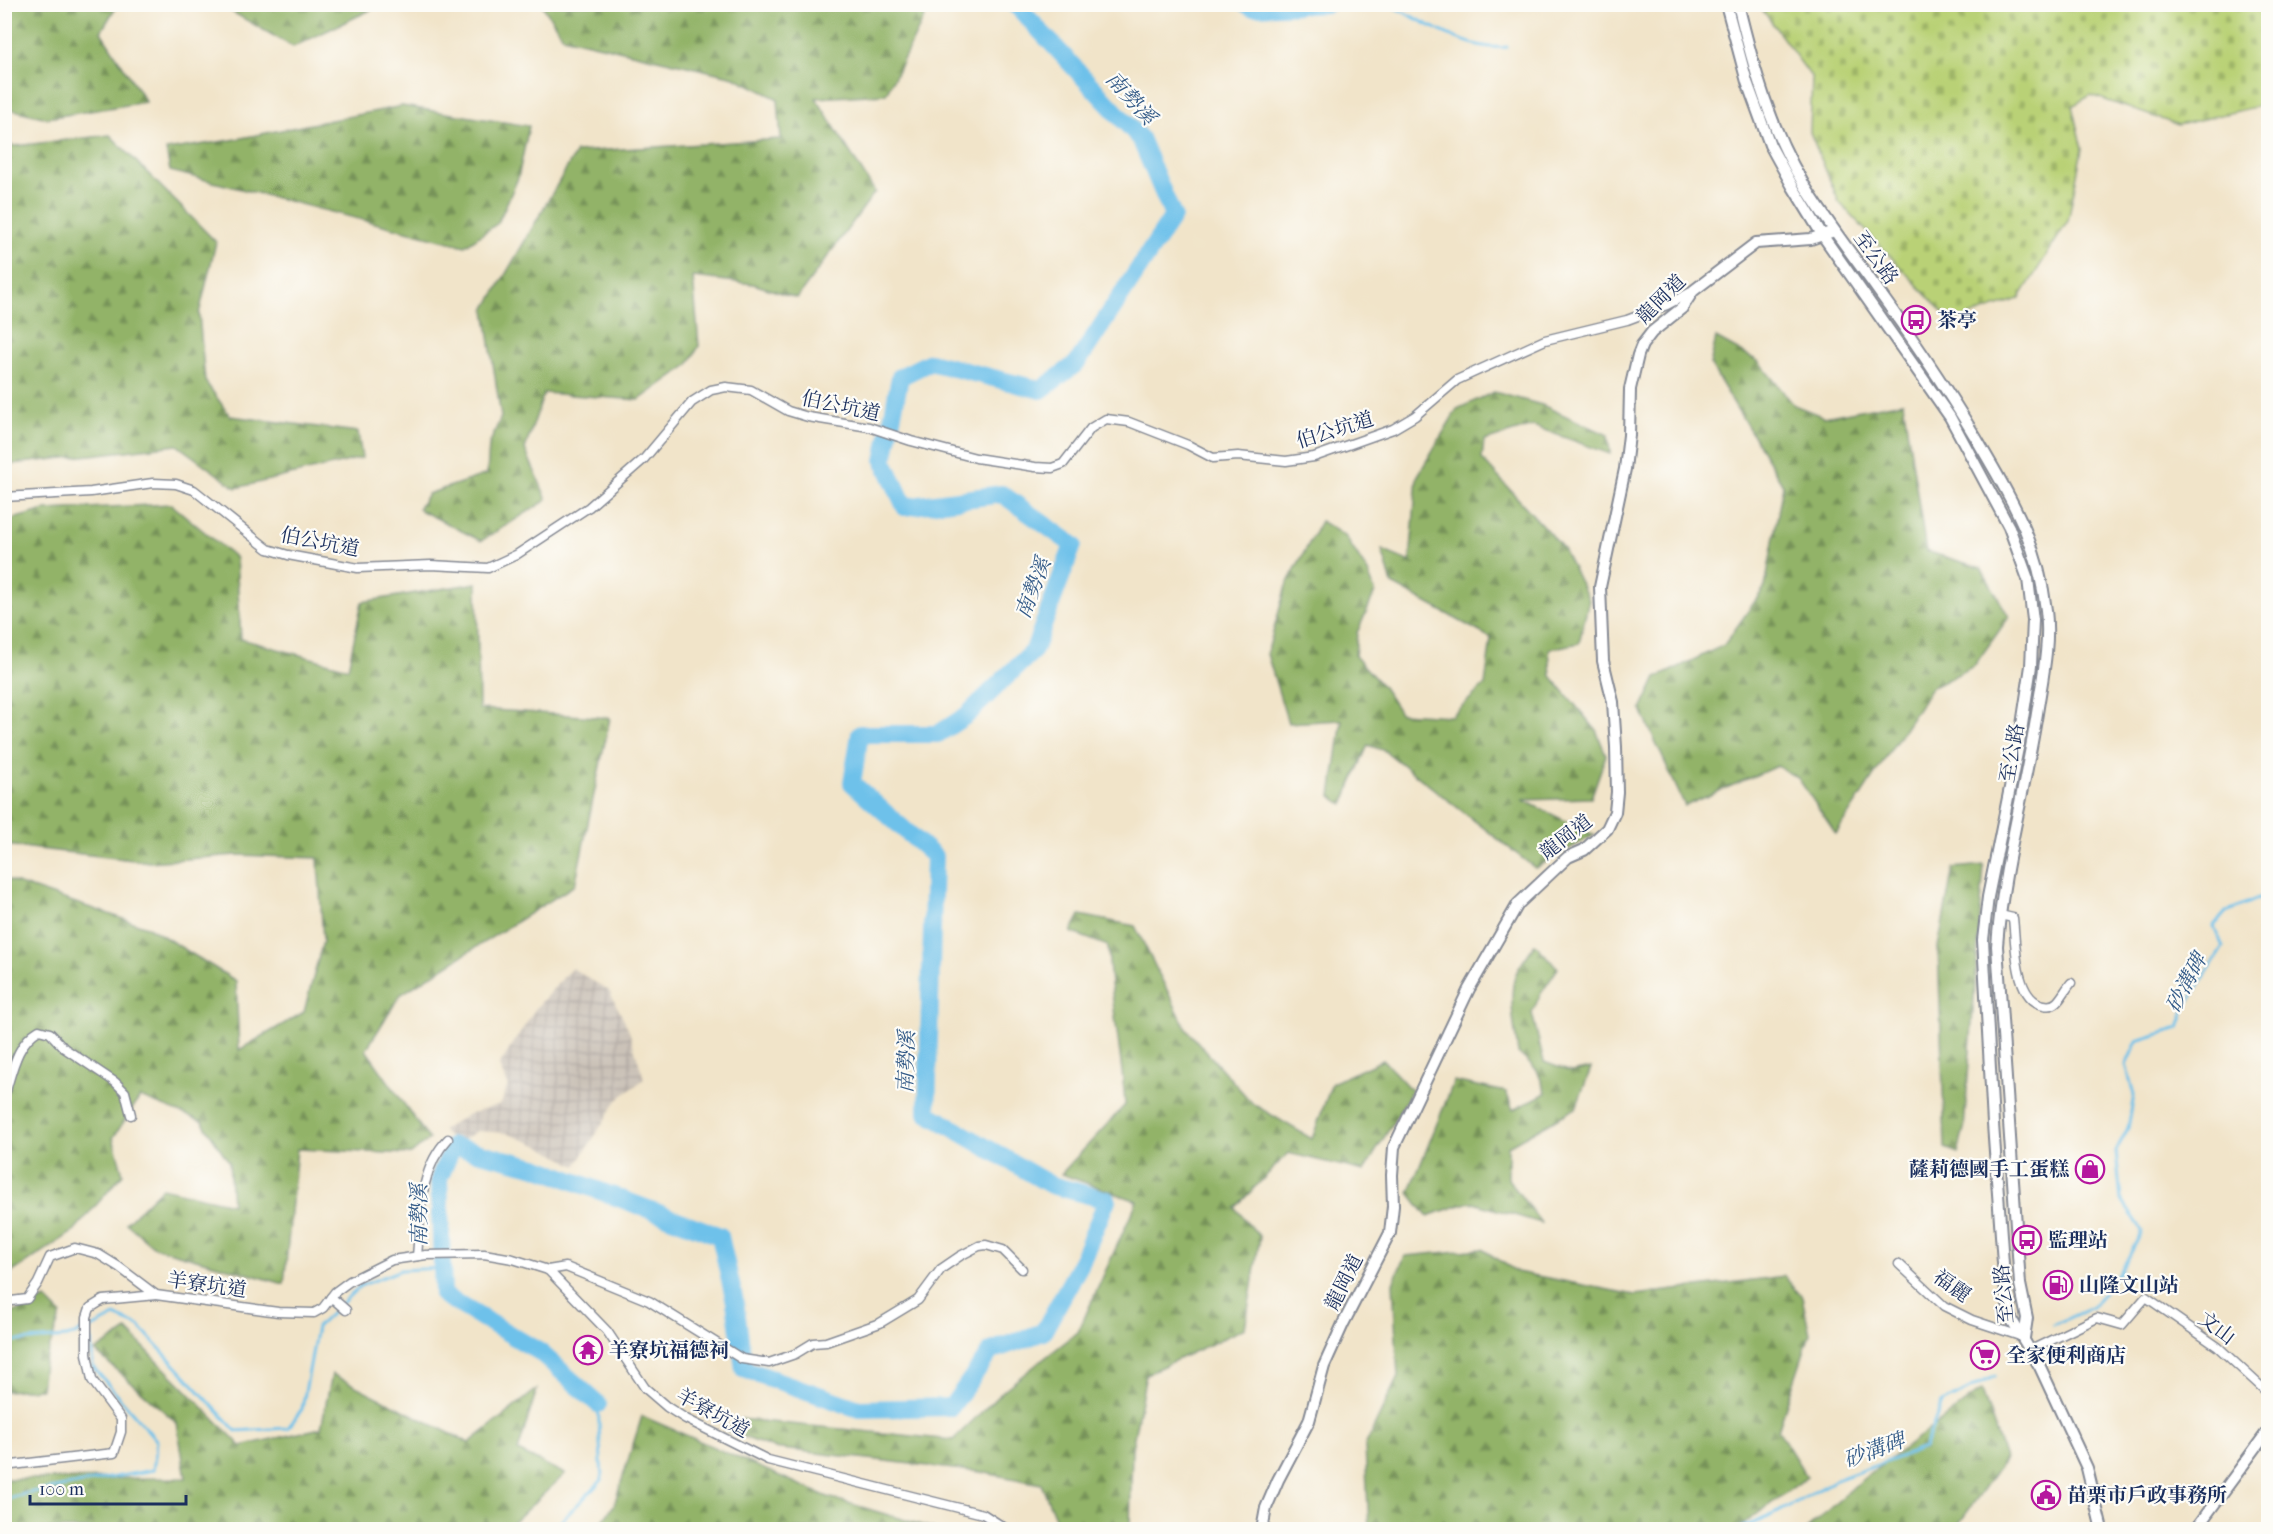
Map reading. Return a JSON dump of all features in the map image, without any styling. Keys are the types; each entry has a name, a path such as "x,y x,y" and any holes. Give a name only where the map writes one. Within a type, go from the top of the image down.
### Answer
{"street":[{"name":"至公路","path":"1726,4 1747,82 1770,145 1823,236 1950,417 2009,527 2028,579 2033,620 2031,666 1988,897 1983,940 2004,1276 2010,1317 2031,1350 2087,1468 2102,1530"},
{"name":"至公路","path":"1738,4 1760,84 1780,140 1803,183 1834,231 1960,410 2022,521 2041,573 2047,613 2046,661 2000,915 1997,946 2020,1284 2027,1318 2024,1338"},
{"name":"龍岡道","path":"1262,1530 1266,1508 1308,1421 1324,1366 1390,1233 1394,1206 1392,1175 1394,1147 1469,989 1518,904 1560,864 1584,850 1607,829 1615,812 1617,792 1613,702 1603,661 1600,587 1625,469 1629,435 1630,389 1638,355 1652,332 1682,308 1693,291 1756,243 1811,239 1834,231"},
{"name":"伯公坑道","path":"4,497 92,492 153,483 176,484 194,490 268,549 288,555 358,568 412,566 488,568 516,555 589,507 644,459 692,402 711,390 726,387 751,390 788,411 808,417 869,426 911,441 976,458 1052,468 1064,464 1091,428 1106,419 1129,422 1188,445 1213,458 1238,456 1286,461 1314,457 1392,429 1415,416 1457,380 1545,340 1627,320 1667,305 1693,291"},
{"path":"1950,417 1960,410"},
{"path":"2009,527 2022,521"},
{"path":"2010,786 2024,788"},
{"path":"2000,915 2013,918 2022,985 2029,997 2040,1004 2052,1006 2071,983"},
{"path":"4,1097 20,1049 29,1036 39,1030 50,1033 64,1048 115,1082 124,1092 131,1115"},
{"path":"1990,1058 2005,1056"},
{"path":"422,1256 424,1178 436,1151 448,1139"},
{"path":"548,1270 566,1266 649,1301 742,1359 769,1363 795,1354 813,1343 826,1342 880,1323 918,1300 941,1269 979,1246 986,1245 1003,1250 1022,1269"},
{"name":"羊寮坑道","path":"4,1302 27,1299 38,1283 50,1257 75,1248 98,1254 156,1295 278,1312 314,1313 323,1308 335,1292 350,1281 392,1260 422,1256 484,1254 513,1259 548,1270 607,1331 645,1388 667,1407 686,1419 768,1460 983,1514 1008,1530"},
{"name":"福麗","path":"1899,1264 1944,1306 1972,1320 2024,1338"},
{"path":"4,1466 114,1454 121,1432 120,1419 92,1380 86,1333 90,1308 103,1300 156,1295"},
{"name":"文山","path":"2031,1350 2097,1318 2122,1324 2146,1297 2218,1347 2268,1393"},
{"path":"331,1298 346,1310"},
{"path":"2195,1530 2268,1431"}],"shaded area":[{"path":"572,968 609,991 628,1028 644,1079 617,1100 576,1166 540,1146 506,1133 477,1131 457,1144 442,1130 469,1114 501,1104 508,1085 499,1066 536,1008"}],"green space":[{"path":"5,4 117,5 101,32 146,102 47,118 5,108"},
{"path":"916,4 926,14 886,94 816,98 875,192 797,298 753,284 693,277 699,346 688,365 639,400 544,393 525,449 547,500 481,541 418,509 428,494 487,474 489,445 501,417 485,310 576,152 781,139 778,99 734,77 563,37 542,5"},
{"path":"220,5 381,5 293,47"},
{"path":"1759,5 2268,5 2268,104 2178,125 2091,95 2072,106 2082,149 2068,221 2019,299 1952,322 1839,202 1810,132 1812,78"},
{"path":"402,106 529,126 518,178 498,223 465,246 170,171 166,150 231,140"},
{"path":"110,135 216,242 199,314 205,381 230,416 358,432 362,458 236,488 177,445 5,465 5,144 15,146"},
{"path":"1716,338 1758,361 1794,405 1824,417 1903,402 1926,551 1981,568 2009,617 1974,666 1931,688 1836,834 1798,778 1777,766 1685,806 1641,710 1656,678 1724,645 1765,587 1783,485 1710,364"},
{"path":"1494,392 1542,405 1608,435 1610,454 1533,426 1484,441 1482,459 1562,547 1589,600 1579,643 1549,649 1551,676 1596,730 1606,755 1591,798 1523,800 1594,835 1535,868 1385,751 1368,745 1343,804 1331,796 1342,720 1288,723 1267,654 1286,586 1321,521 1345,536 1368,572 1375,592 1357,633 1355,656 1383,687 1400,713 1451,716 1485,685 1491,638 1392,584 1382,550 1410,562 1417,477 1457,409"},
{"path":"171,504 236,558 241,639 348,668 362,602 477,583 479,709 610,718 575,885 400,995 366,1050 429,1139 411,1154 297,1149 284,1284 154,1247 126,1223 162,1188 232,1204 229,1162 202,1121 140,1097 113,1138 123,1174 73,1232 5,1277 5,879 150,928 236,981 239,1050 304,1012 323,941 318,858 236,855 150,862 5,845 5,521 45,510"},
{"path":"1984,865 1964,1129 1958,1153 1945,1148 1938,947 1953,868"},
{"path":"1080,915 1135,926 1187,1030 1253,1104 1312,1139 1332,1083 1383,1060 1412,1091 1364,1171 1288,1153 1235,1208 1260,1237 1245,1328 1146,1374 1132,1448 1130,1529 1060,1529 1041,1484 980,1472 773,1448 725,1430 740,1419 953,1440 1005,1389 1078,1332 1137,1201 1061,1174 1125,1105 1108,946 1071,932"},
{"path":"1535,944 1558,968 1540,995 1532,1013 1544,1062 1571,1072 1591,1068 1576,1108 1508,1146 1508,1179 1541,1223 1470,1202 1427,1216 1409,1193 1454,1081 1506,1092 1513,1110 1546,1093 1537,1070 1518,1053 1513,1014 1512,995 1515,976"},
{"path":"1482,1249 1517,1272 1635,1295 1784,1276 1802,1297 1810,1334 1778,1430 1807,1477 1737,1529 1369,1529 1365,1446 1398,1377 1393,1283 1405,1256"},
{"path":"46,1299 61,1314 44,1363 41,1389 5,1391 5,1316"},
{"path":"127,1330 241,1446 321,1428 332,1374 469,1443 537,1389 518,1451 565,1474 506,1529 5,1529 5,1479 186,1478 177,1423 95,1351"},
{"path":"1982,1390 2005,1459 1955,1529 1807,1529 1859,1482"},
{"path":"642,1416 828,1497 935,1529 597,1529 614,1505"}],"waterway":[{"name":"南勢溪","path":"598,1404 540,1352 443,1295 439,1179 453,1146 536,1167 720,1236 735,1302 744,1369 859,1409 951,1407 991,1351 1043,1332 1080,1265 1107,1200 1051,1185 927,1113 934,856 852,783 860,734 938,734 967,715 1034,650 1073,545 1002,494 905,507 884,461 900,377 930,362 1041,390 1077,363 1173,216 1140,138 1015,4"},
{"name":"南勢溪","path":"1246,4 1251,7 1327,4"},
{"path":"1387,4 1461,40 1476,45 1507,47"},
{"name":"砂溝碑","path":"2053,1325 2093,1307 2126,1262 2142,1231 2121,1199 2116,1151 2128,1128 2134,1095 2126,1065 2137,1041 2179,1028 2187,1004 2223,947 2214,926 2226,912 2268,894"},
{"path":"90,1329 115,1316 139,1326 236,1431 288,1428 302,1409 317,1327 360,1286 401,1270 442,1268"},
{"path":"4,1342 67,1337 85,1330"},
{"path":"4,1500 28,1493 153,1470 157,1441 93,1367 91,1339"},
{"name":"砂溝碑","path":"1737,1530 1773,1515 1836,1480 1924,1448 1942,1403 1995,1376"},
{"name":"南勢溪","path":"552,1530 602,1480 598,1404"}],"place":[{"name":"茶亭","path":"1916,320"},
{"name":"薩莉德國手工蛋糕","path":"2090,1169"},
{"name":"監理站","path":"2027,1240"},
{"name":"山隆文山站","path":"2058,1285"},
{"name":"羊寮坑福德祠","path":"588,1350"},
{"name":"全家便利商店","path":"1985,1355"},
{"name":"苗栗市戶政事務所","path":"2046,1495"}]}
